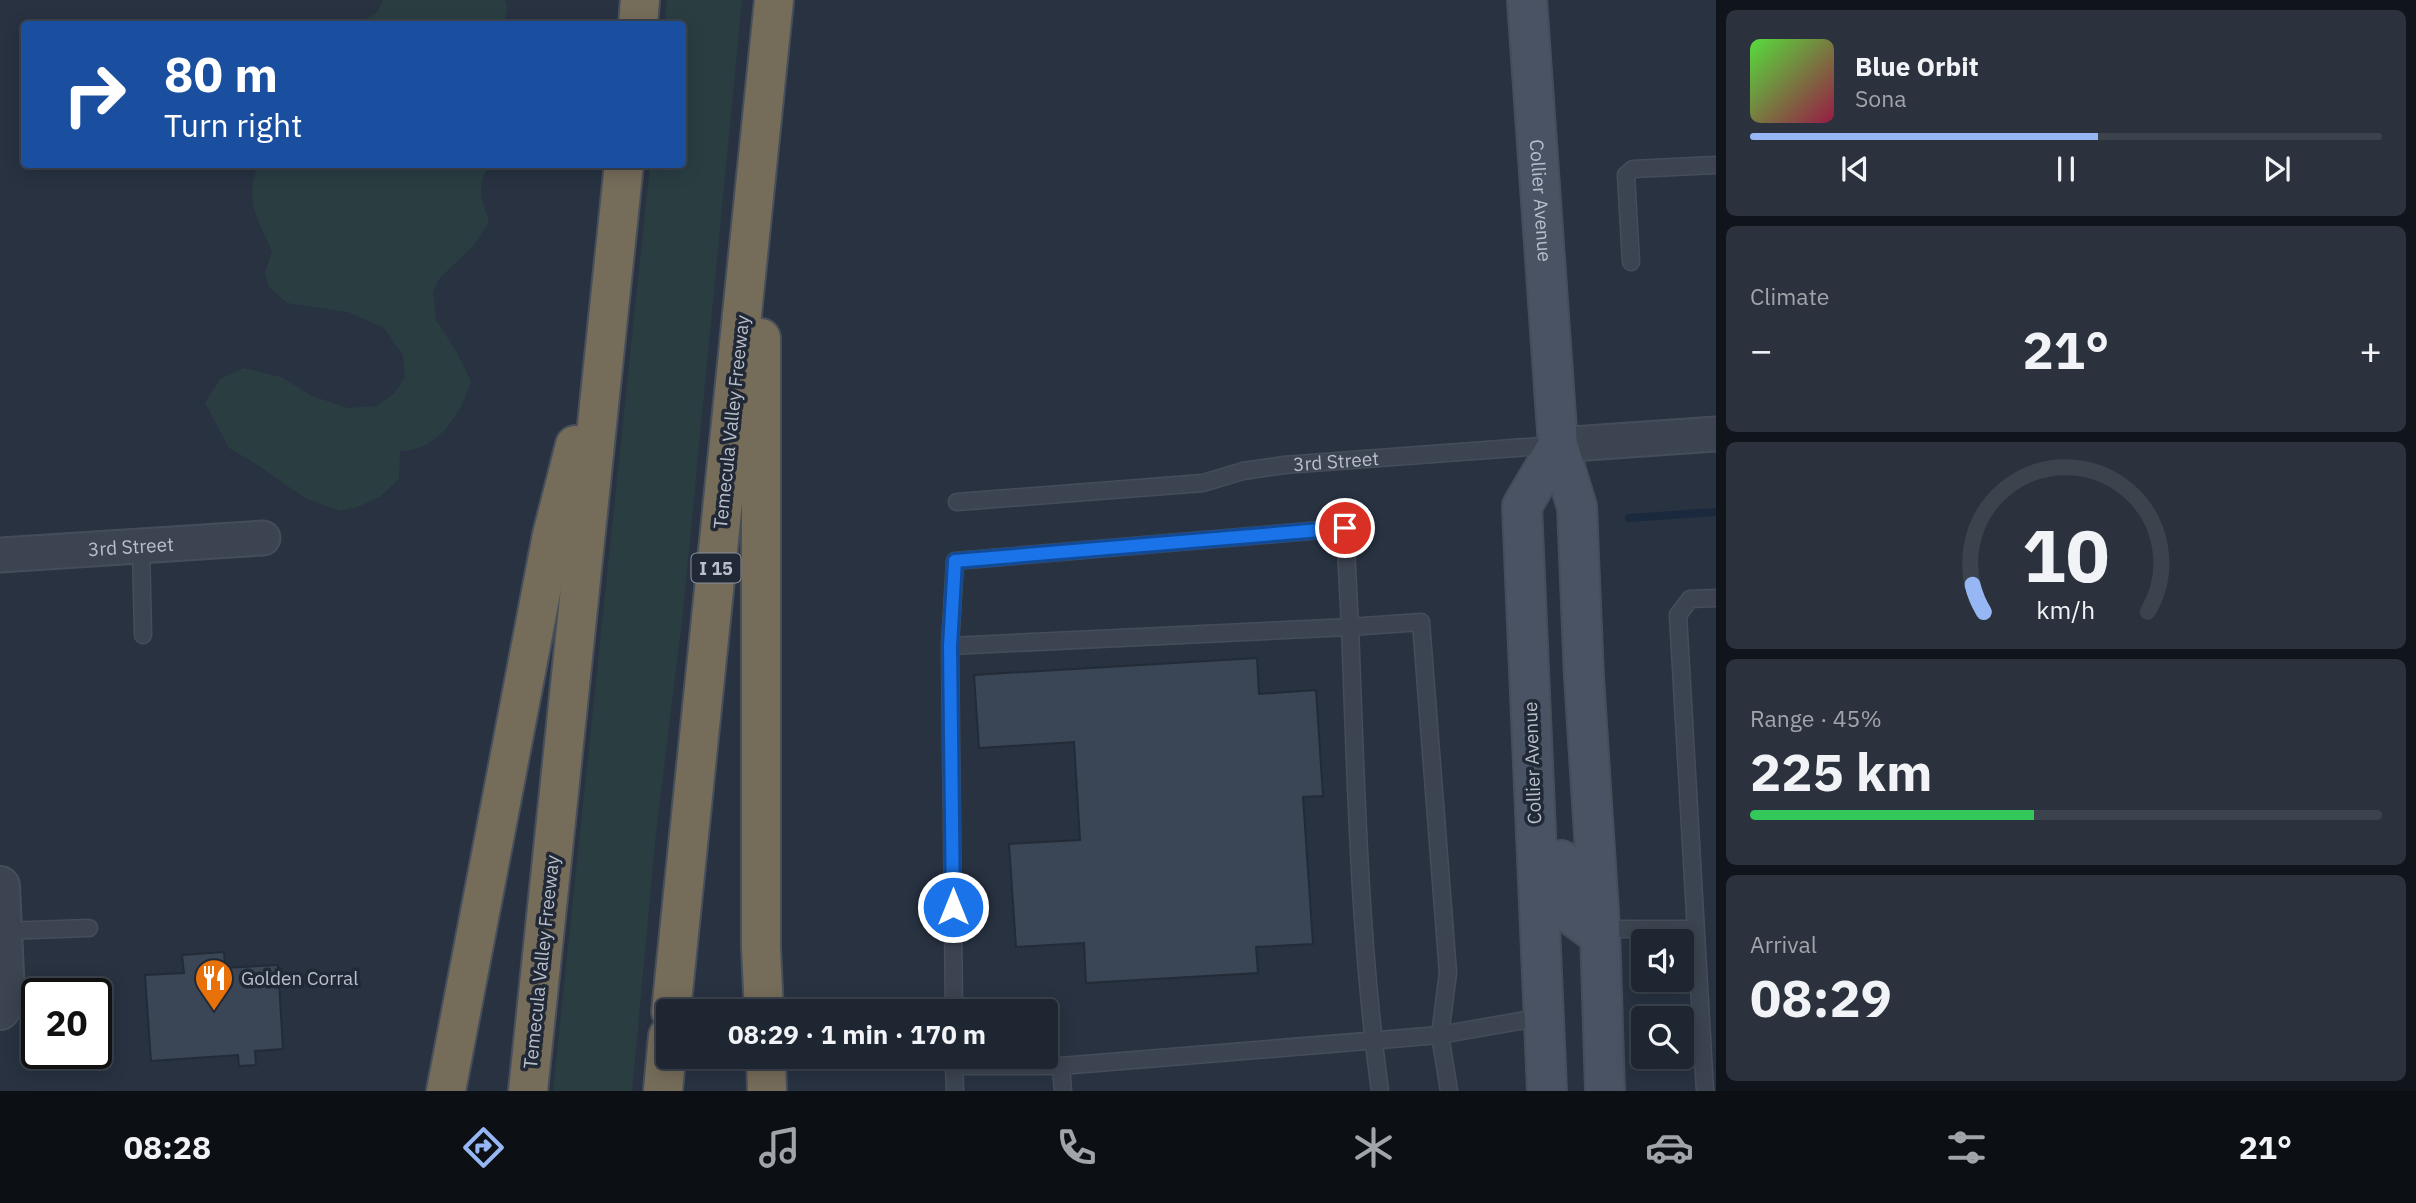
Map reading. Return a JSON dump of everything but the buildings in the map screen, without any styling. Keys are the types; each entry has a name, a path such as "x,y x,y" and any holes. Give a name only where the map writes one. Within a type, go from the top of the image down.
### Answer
{"highway":[{"path":"638,21 640,0"},
{"name":"Temecula Valley Freeway","path":"672,999 774,0"},
{"path":"761,125 761,948 763,999"},
{"name":"Temecula Valley Freeway","path":"528,1091 624,168"},
{"path":"446,1091 552,535 608,321"},
{"path":"663,1091 665,1069"},
{"path":"766,1069 767,1091"}],"main road":[{"name":"Collier Avenue","path":"1527,0 1558,445 1577,507 1584,677 1601,929 1605,1091"},
{"name":"Collier Avenue","path":"1546,1091 1522,506 1558,445"},
{"path":"1531,753 1559,799 1562,908 1592,930 1601,929"}],"street":[{"name":"3rd Street","path":"1558,445 1716,434"},
{"name":"3rd Street","path":"0,555 263,538"},
{"path":"0,886 5,996 0,1010"}],"lane":[{"path":"1631,262 1626,174 1633,169 1716,165"},
{"name":"3rd Street","path":"957,502 1203,484 1243,471 1284,465 1558,445"},
{"path":"954,999 950,646 955,561 1345,528 1360,877 1373,1040 1380,1091"},
{"path":"141,546 143,635"},
{"path":"1705,1091 1678,615 1690,599 1716,598"},
{"path":"950,646 1421,622 1448,973 1440,1035 1449,1091"},
{"path":"2,929 89,928"},
{"path":"1601,929 1695,929"},
{"path":"1058,1066 1440,1035 1542,1017"},
{"path":"1061,1066 1063,1091"},
{"path":"954,1069 955,1091"}],"green space":[{"path":"383,0 505,0 507,9 505,21 361,21 377,13"},
{"path":"667,0 742,0 683,612 656,833 632,1091 553,1091 650,168 686,168 686,21 664,21"},
{"path":"258,168 488,168 481,186 489,222 474,245 439,279 433,292 436,320 471,381 467,393 454,417 436,438 413,450 400,451 399,479 381,496 360,506 340,511 305,498 229,448 205,403 220,379 243,368 281,377 312,396 348,408 376,406 394,394 405,377 403,355 384,328 348,312 287,303 269,287 265,273 272,251 254,209 254,177"}],"waterway":[{"path":"1629,518 1716,512"}],"place":[{"name":"Golden Corral","path":"214,1012"}],"route":[{"path":"953,907 950,646 955,561 1345,528"}]}
